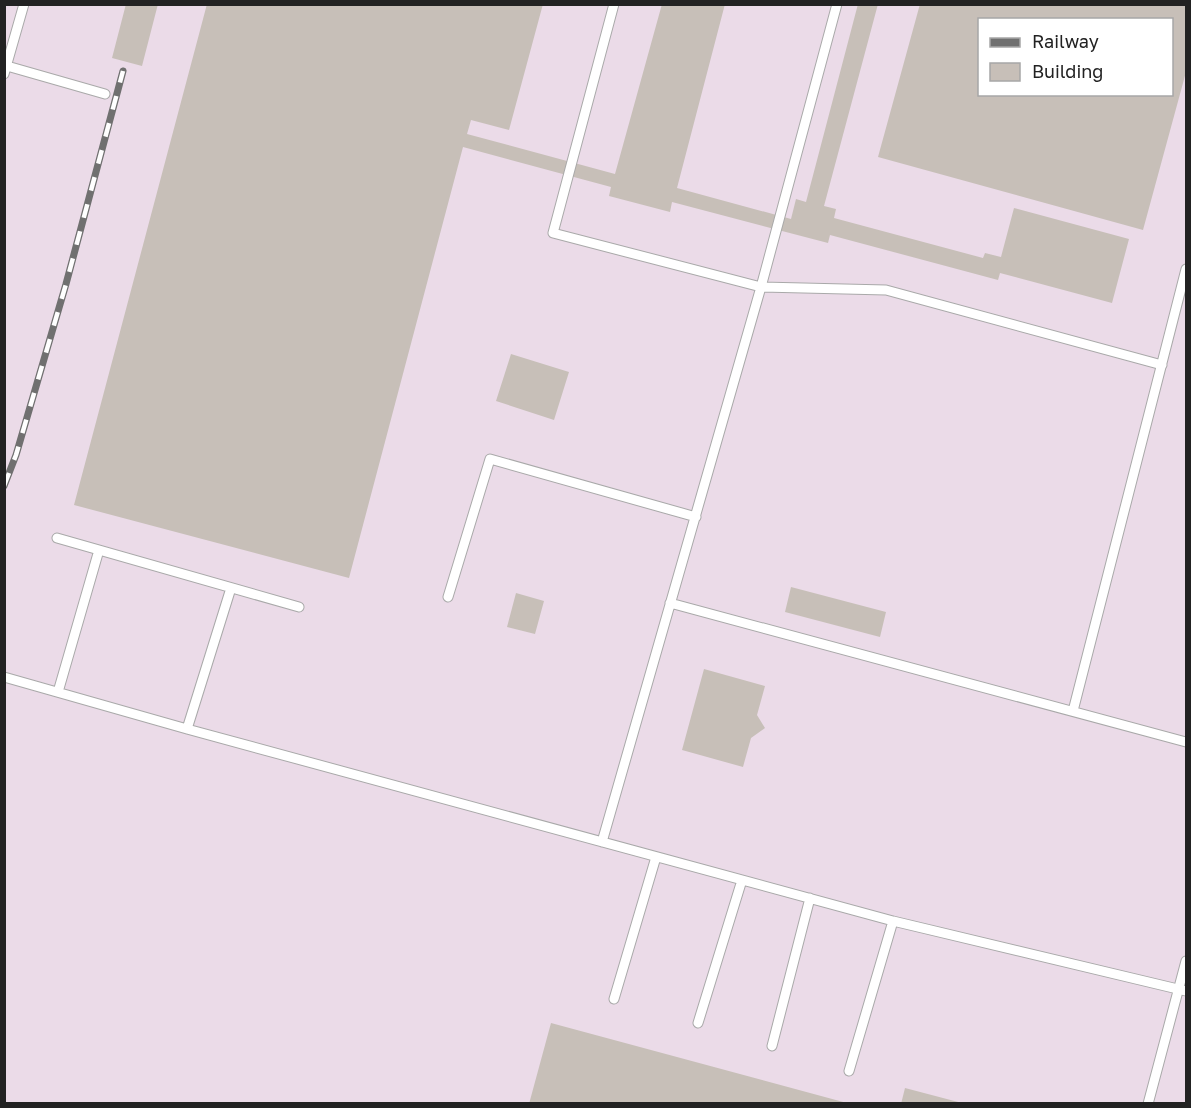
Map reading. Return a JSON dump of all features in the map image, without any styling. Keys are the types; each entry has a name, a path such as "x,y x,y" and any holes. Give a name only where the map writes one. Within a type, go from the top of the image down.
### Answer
{"lane":[{"path":"24,4 6,70 105,94"},
{"path":"614,4 553,233 761,287 886,290 1162,365"},
{"path":"602,842 761,287 837,4"},
{"path":"1073,711 1186,269"},
{"path":"448,597 490,459 696,517"},
{"path":"57,538 299,607"},
{"path":"58,692 99,550"},
{"path":"187,729 231,588"},
{"path":"670,603 1186,742"},
{"path":"4,677 892,921 1183,990"},
{"path":"614,999 657,857"},
{"path":"698,1023 742,880"},
{"path":"772,1046 810,898"},
{"path":"849,1071 892,921"},
{"path":"1148,1104 1183,990 1186,961"}],"shaded area":[{"path":"5,5 1186,5 1186,1103 5,1103"}],"building":[{"path":"126,4 158,4 142,66 112,58"},
{"path":"207,4 543,4 509,130 471,120 467,134 615,174 662,4 725,4 677,188 791,219 796,199 806,202 858,4 878,4 824,206 836,209 834,218 983,258 985,253 1001,257 1014,208 1129,239 1112,303 1000,273 998,280 830,235 828,243 672,202 670,212 609,196 611,187 463,147 349,578 74,505"},
{"path":"920,4 1186,4 1186,72 1143,230 878,157"},
{"path":"511,354 569,372 554,420 496,401"},
{"path":"791,587 886,612 880,637 785,612"},
{"path":"516,593 544,601 535,634 507,627"},
{"path":"704,669 765,686 757,715 765,728 751,738 743,767 682,750"},
{"path":"551,1023 847,1103 847,1104 529,1104"},
{"path":"905,1088 962,1103 901,1104"}],"railway":[{"path":"4,486 16,455 66,284 123,71"}]}
